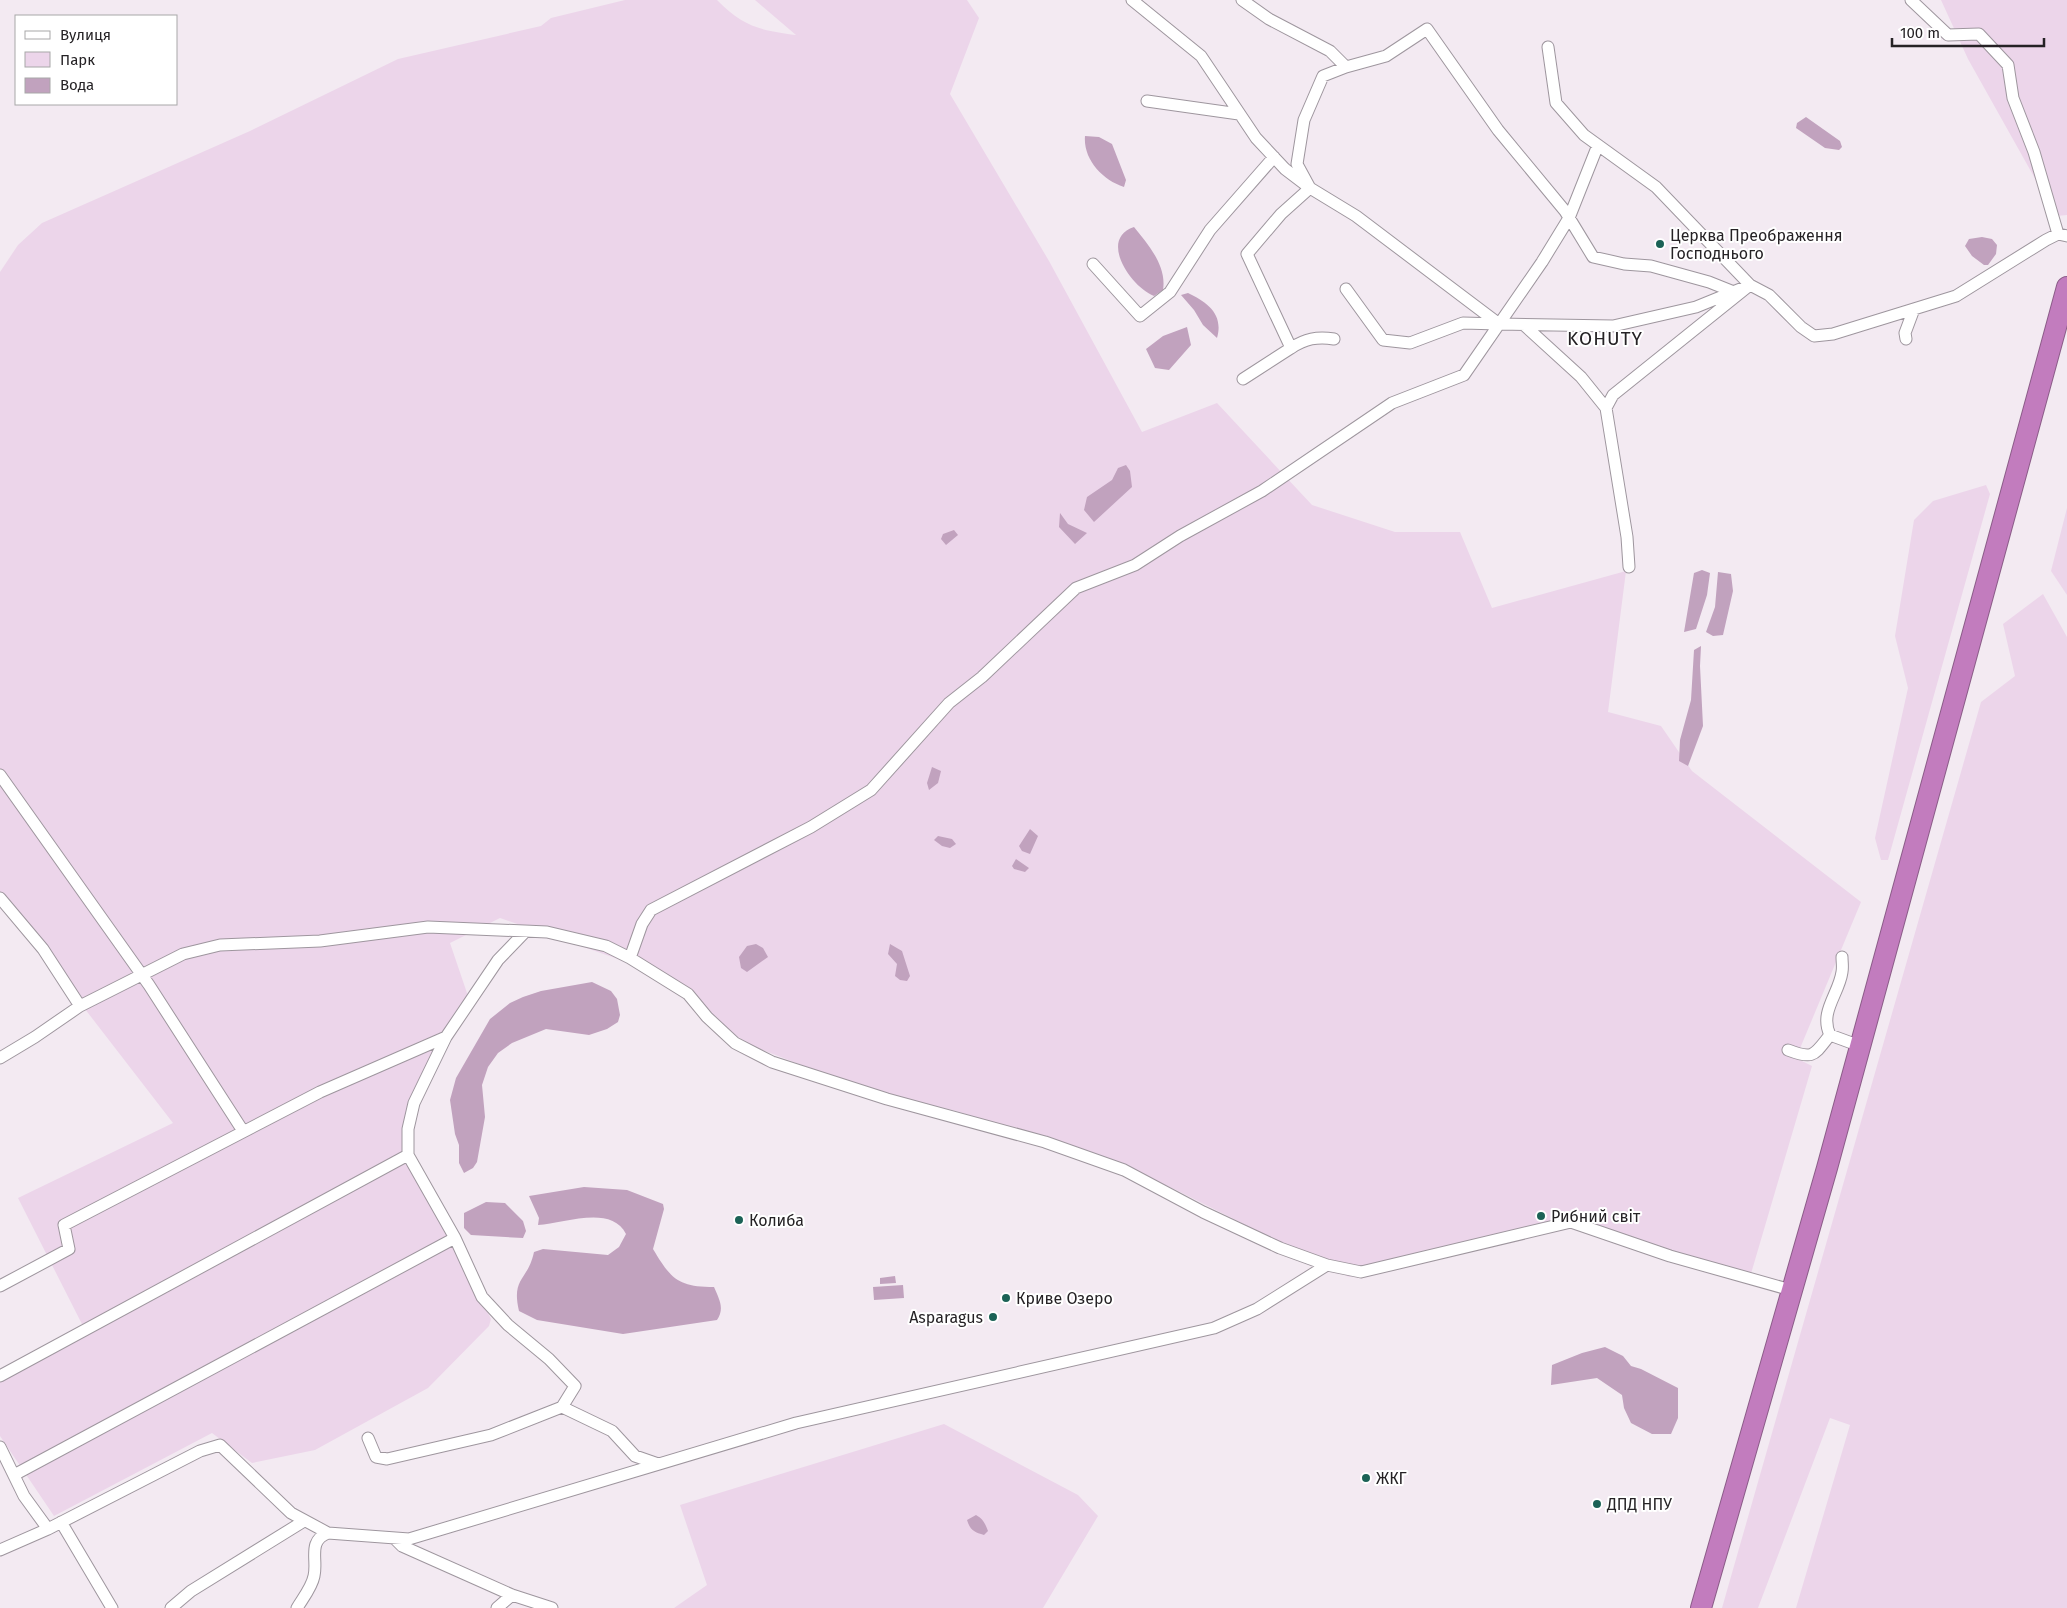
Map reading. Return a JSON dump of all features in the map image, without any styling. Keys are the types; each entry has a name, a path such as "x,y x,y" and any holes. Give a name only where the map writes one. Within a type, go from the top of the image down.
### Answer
{"highway":[{"path":"1701,1608 1860,1046 2067,287"}],"street":[{"path":"1132,0 1201,56 1256,138 1310,188 1364,222 1500,324"},
{"path":"1242,0 1269,19 1330,51 1346,67"},
{"path":"1548,47 1556,103 1584,135 1656,187 1750,285 1769,295 1801,327 1814,336 1833,334 1956,296 2062,235 2034,152 2013,98 2008,65 1980,34 1948,35 1911,0"},
{"path":"1310,188 1297,164 1304,120 1323,76 1346,67 1386,56 1426,29 1498,130 1569,218 1593,257 1624,264 1651,266 1709,282 1734,292"},
{"path":"1147,101 1239,114"},
{"path":"630,958 642,924 651,910 811,827 872,790 949,703 982,677 1076,588 1136,565 1180,536 1262,491 1392,402 1464,375 1500,324 1569,218 1598,145"},
{"path":"1093,264 1140,316 1170,292 1210,230 1274,156"},
{"path":"1291,348 1247,254 1281,214 1310,188"},
{"path":"1346,289 1383,340 1410,343 1463,323 1613,326 1696,307 1750,285"},
{"path":"1606,408 1613,395 1750,285"},
{"path":"1906,339 1905,333 1914,309"},
{"path":"1524,325 1581,378 1606,408 1627,537 1629,567"},
{"path":"1243,380 1304,340 1323,337 1334,339"},
{"path":"0,775 140,976 149,985 243,1131"},
{"path":"0,898 43,949 80,1006"},
{"path":"0,1058 80,1006 183,954 220,945 320,941 428,927 548,932 606,946 630,958 688,994 707,1017 735,1043 772,1062 887,1099 1046,1142 1116,1167 1280,1248 1327,1265 1360,1272 1571,1222 1670,1256 1791,1290"},
{"path":"368,1438 376,1458 387,1459 492,1435 562,1407 575,1386 549,1359 508,1325 482,1297 455,1238 408,1155 408,1129 414,1103 446,1037 493,967 525,932"},
{"path":"1842,956 1842,973 1833,995 1826,1025 1830,1035 1860,1046"},
{"path":"1788,1050 1805,1056 1815,1053 1830,1035"},
{"path":"0,1286 69,1249 64,1225 320,1092 446,1037"},
{"path":"0,1376 408,1155"},
{"path":"14,1475 455,1238"},
{"path":"0,1550 61,1522 200,1451 220,1445 291,1513 328,1533 409,1539 658,1464 794,1419 1214,1328 1257,1309 1327,1265"},
{"path":"562,1407 612,1431 635,1456 658,1464"},
{"path":"0,1447 24,1496 48,1528"},
{"path":"171,1608 191,1591 304,1521"},
{"path":"61,1522 112,1608"},
{"path":"297,1608 315,1575 314,1549 322,1535 328,1533"},
{"path":"394,1538 402,1546 512,1595 552,1608"},
{"path":"497,1608 512,1595"}],"green space":[{"path":"625,0 717,0 744,22 753,26 796,35 755,0 967,0 979,18 950,94 1049,261 1142,432 1217,403 1312,505 1395,532 1460,532 1492,608 1626,571 1608,712 1661,726 1692,771 1861,902 1796,1058 1812,1066 1750,1277 1562,1219 1349,1277 1176,1190 1101,1156 956,1111 894,1096 822,1073 750,1045 731,1032 701,1005 688,987 641,967 500,918 450,943 468,996 406,1109 405,1160 441,1218 491,1319 489,1326 428,1388 315,1450 252,1463 212,1433 54,1516 0,1436 0,1377 87,1334 18,1198 173,1123 0,899 0,272 18,245 42,223 250,131 398,59 541,26 551,18"},
{"path":"1941,0 2067,0 2067,215 2056,216 1968,59"},
{"path":"1986,485 1990,494 1888,860 1881,860 1875,838 1908,688 1895,636 1914,520 1933,501"},
{"path":"2067,508 2067,595 2051,571"},
{"path":"2043,594 2067,637 2067,1608 1796,1608 1850,1425 1830,1418 1758,1608 1722,1608 1981,702 2015,676 2003,624"},
{"path":"944,1424 1078,1495 1098,1516 1043,1608 674,1608 707,1585 680,1505"}],"water":[{"path":"1806,117 1840,141 1842,147 1839,150 1825,148 1796,128 1797,123"},
{"path":"1085,136 1099,137 1112,144 1126,180 1124,187 1108,179 1096,168 1087,153"},
{"path":"1134,227 1155,256 1162,272 1163,290 1154,296 1136,283 1122,263 1118,252 1119,242 1124,233"},
{"path":"1982,237 1992,239 1997,245 1996,254 1988,265 1984,265 1972,256 1965,246 1969,239"},
{"path":"1188,293 1202,300 1216,316 1219,330 1217,338 1203,325 1194,310 1181,295"},
{"path":"1187,327 1191,345 1169,370 1155,368 1146,349 1163,336"},
{"path":"1126,465 1130,471 1132,487 1094,522 1084,510 1087,497 1112,480 1118,468"},
{"path":"1060,513 1068,524 1087,533 1075,544 1059,527"},
{"path":"954,530 958,535 946,545 941,539 943,534"},
{"path":"1702,570 1710,573 1707,595 1696,629 1684,632 1694,573"},
{"path":"1718,572 1731,574 1733,591 1723,635 1713,636 1706,632 1715,607"},
{"path":"1701,646 1703,726 1688,766 1679,761 1680,740 1691,700 1694,650"},
{"path":"932,767 941,771 938,783 929,790 927,783"},
{"path":"1030,829 1038,836 1030,854 1022,851 1019,846"},
{"path":"938,836 952,839 956,844 950,848 942,846 934,840"},
{"path":"1016,859 1029,868 1025,872 1014,869 1012,866"},
{"path":"756,944 763,948 768,957 747,972 741,968 739,957 747,946"},
{"path":"890,944 902,951 910,976 907,981 900,980 895,976 897,964 888,954"},
{"path":"592,982 611,991 617,999 620,1015 618,1022 607,1029 589,1035 546,1029 512,1043 498,1053 488,1067 482,1085 485,1117 477,1162 473,1168 464,1173 459,1163 459,1145 455,1134 450,1100 456,1078 490,1019 510,1003 523,997 541,991"},
{"path":"584,1187 627,1190 663,1204 664,1209 653,1249 665,1268 677,1279 692,1285 714,1287 721,1307 717,1320 623,1334 537,1320 519,1311 517,1292 534,1252 543,1249 608,1255 619,1247 626,1234 619,1225 609,1220 598,1218 573,1219 538,1225 539,1218 529,1196"},
{"path":"486,1202 505,1203 523,1221 526,1231 523,1238 471,1235 464,1228 464,1213"},
{"path":"895,1276 896,1283 880,1284 880,1278"},
{"path":"903,1285 904,1298 874,1300 873,1287"},
{"path":"1605,1347 1623,1356 1631,1366 1641,1369 1678,1388 1678,1418 1671,1434 1652,1434 1631,1423 1624,1408 1622,1395 1597,1378 1551,1385 1552,1365 1582,1353"},
{"path":"976,1515 985,1523 987,1528 988,1531 984,1535 973,1530 968,1523 967,1520"}],"place":[{"name":"Церква Преображення Господнього","path":"1660,244"},
{"name":"Рибний світ","path":"1541,1216"},
{"name":"Колиба","path":"739,1220"},
{"name":"Криве Озеро","path":"1006,1298"},
{"name":"Asparagus","path":"993,1317"},
{"name":"ЖКГ","path":"1366,1478"},
{"name":"ДПД НПУ","path":"1597,1504"}],"district":[{"name":"KOHUTY","path":"1605,338"}]}
